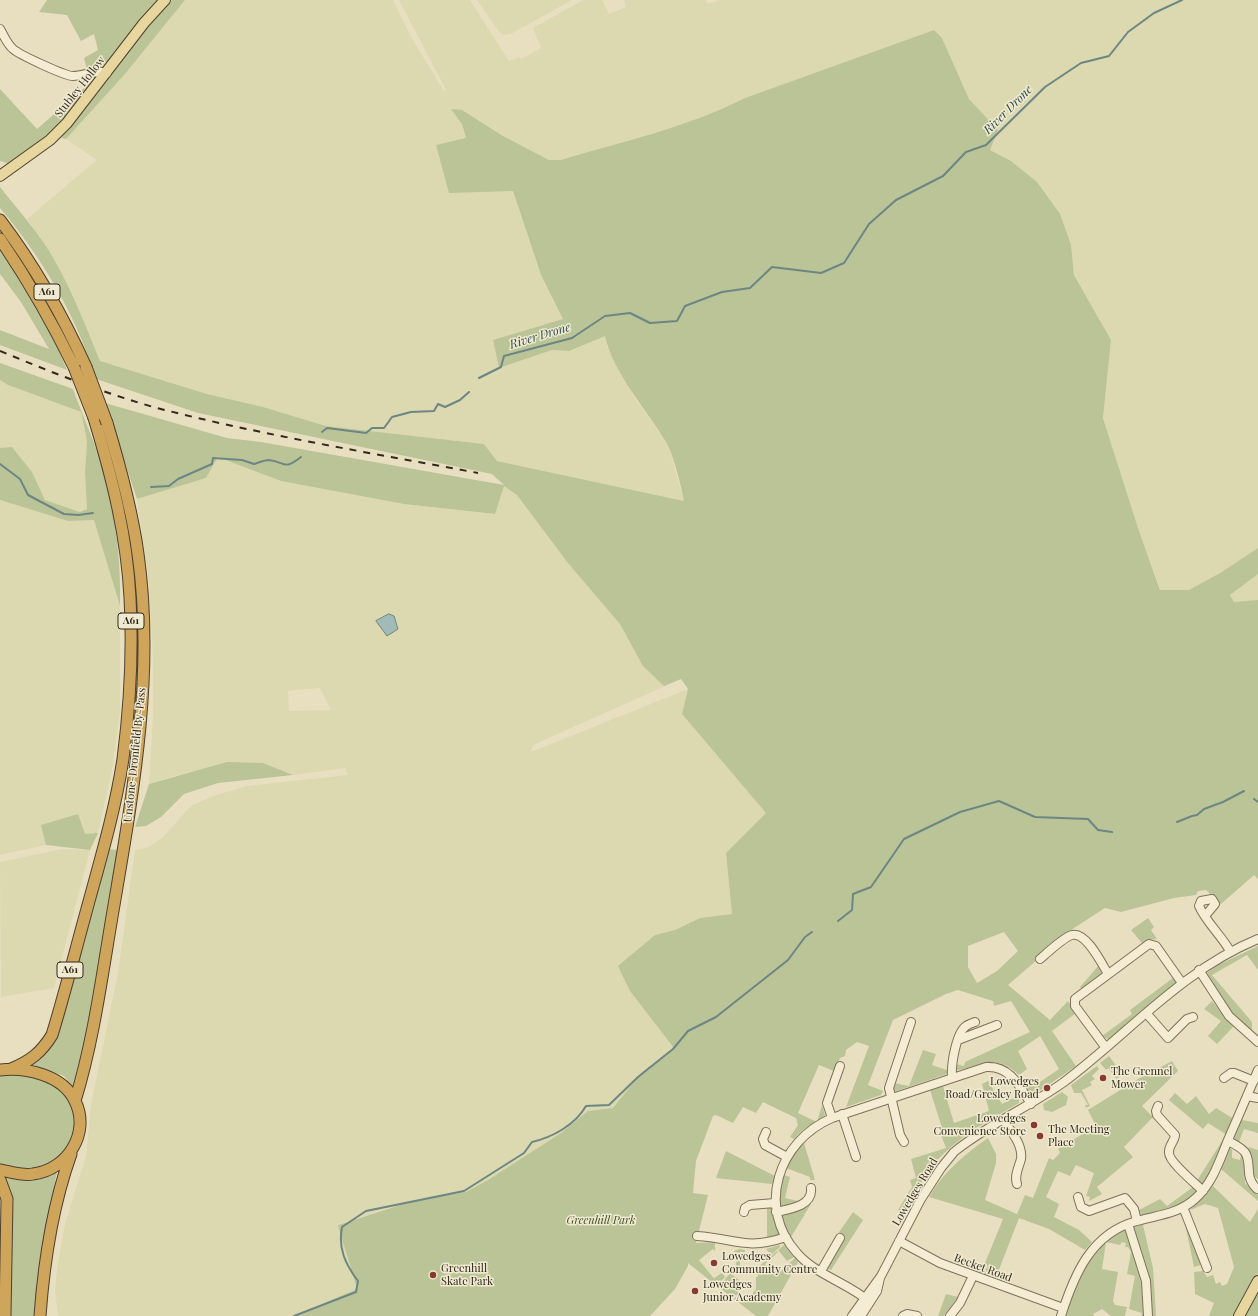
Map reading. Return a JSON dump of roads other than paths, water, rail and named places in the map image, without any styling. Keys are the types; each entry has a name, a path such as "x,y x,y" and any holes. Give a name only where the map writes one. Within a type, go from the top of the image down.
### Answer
{"highway":[{"name":"Unstone-Dronfield By-Pass","path":"0,220 33,267 67,328 86,368 120,466 138,554 142,603 142,713 124,851 88,1057 75,1101"},
{"name":"Unstone-Dronfield By-Pass","path":"0,238 22,270 50,318 74,367 94,418 119,512 125,549 131,612 131,691 123,760 109,826 52,1035 39,1054 31,1060 6,1069"},
{"path":"6,1069 48,1077 61,1084 75,1101 80,1123 79,1132 61,1183 54,1212 40,1316"},
{"path":"0,1170 21,1174 42,1172 51,1169 60,1163 72,1151"},
{"path":"0,1180 7,1200 5,1316"}],"main road":[{"name":"Stubley Hollow","path":"0,176 50,140 67,123 144,23 165,0"},
{"path":"1239,1316 1258,1281"}],"street":[{"path":"0,29 9,45 19,53 67,75 86,75 102,71 107,73"},
{"path":"1205,916 1223,938 1230,951"},
{"path":"1040,960 1071,935 1079,935 1087,942 1108,974"},
{"name":"Lowedges Road","path":"861,1316 867,1300 922,1199 949,1158 961,1147 1031,1104 1106,1048 1199,970 1230,951 1258,939"},
{"path":"1106,1048 1074,1002 1075,999 1149,944 1156,946 1182,983"},
{"path":"1199,970 1229,1016 1258,1042"},
{"path":"1146,1014 1165,1040 1188,1019 1193,1017"},
{"path":"904,1142 900,1135 888,1091 889,1083 911,1022"},
{"path":"952,1077 952,1063 958,1040 964,1028 975,1022"},
{"path":"958,1040 998,1025"},
{"path":"832,1118 827,1103 840,1066"},
{"path":"867,1300 821,1271 798,1254 786,1237 776,1212 775,1203 777,1179 787,1157 803,1136 818,1125 842,1114 986,1067 994,1066 1002,1068 1013,1077 1031,1104"},
{"path":"1062,1312 1075,1277 1091,1250 1107,1235 1128,1224 1167,1214 1183,1207 1203,1191 1214,1175 1258,1070"},
{"path":"1224,1078 1231,1073 1234,1073 1254,1081"},
{"path":"1247,1096 1258,1098"},
{"path":"1158,1106 1156,1111 1157,1115 1175,1134 1169,1150 1170,1156 1186,1175 1203,1191"},
{"path":"842,1114 856,1157"},
{"path":"1004,1121 1015,1138 1021,1153 1016,1179 1017,1184"},
{"path":"766,1132 763,1139 765,1145 787,1157"},
{"path":"1228,1141 1243,1150 1246,1155 1250,1181 1257,1189"},
{"path":"776,1212 804,1203 811,1195 811,1188"},
{"path":"1078,1197 1081,1207 1089,1211 1125,1198 1134,1209 1137,1221"},
{"path":"744,1212 745,1208 750,1205 775,1203"},
{"path":"1183,1207 1207,1268"},
{"path":"1128,1224 1146,1281 1148,1316"},
{"path":"696,1236 734,1243 756,1245 786,1237"},
{"path":"821,1271 840,1238"},
{"name":"Becket Road","path":"899,1241 934,1261 1062,1312"},
{"path":"950,1316 960,1303 973,1276"},
{"name":"Lowedges Road","path":"852,1316 867,1300"},
{"path":"904,1316 907,1314 917,1316"}],"water":[{"path":"389,614 394,616 398,629 387,636 376,621"}],"waterway":[{"name":"River Drone","path":"479,378 501,367 504,356 572,338 605,316 630,313 650,323 677,321 685,306 722,292 750,288 772,267 821,273 844,263 869,224 896,200 943,176 966,152 986,145 1045,87 1081,63 1109,56 1128,32 1154,13 1182,0"},
{"name":"River Drone","path":"322,432 327,428 366,433 372,428 384,428 392,417 411,412 434,411 438,404 445,407 460,400 469,392"},
{"name":"River Drone","path":"151,487 169,486 178,479 212,464 213,458 242,460 254,464 269,460 287,465 301,457"},
{"name":"River Drone","path":"0,464 20,479 28,495 64,514 78,515 93,513"},
{"path":"1177,822 1197,815 1204,809 1223,802 1244,791"},
{"path":"1254,799 1258,802"},
{"path":"838,921 852,910 853,894 871,887 904,839 960,812 999,801 1035,817 1088,819 1098,830 1112,832"},
{"path":"294,1316 356,1292 358,1281 349,1268 342,1249 342,1227 366,1211 464,1191 524,1153 532,1142 548,1137 563,1129 576,1119 586,1106 609,1105 638,1077 673,1049 688,1031 716,1017 788,960 805,937 812,932"}],"railway":[{"path":"0,351 97,389 157,408 236,427 478,473"}],"place":[{"name":"The Grennel Mower","path":"1103,1078"},
{"name":"Lowedges Road/Gresley Road","path":"1047,1088"},
{"name":"Lowedges Convenience Store","path":"1034,1125"},
{"name":"The Meeting Place","path":"1040,1136"},
{"name":"Lowedges Community Centre","path":"714,1263"},
{"name":"Greenhill Skate Park","path":"433,1275"},
{"name":"Lowedges Junior Academy","path":"695,1291"}],"park label":[{"name":"Greenhill Park","path":"601,1221"}]}
